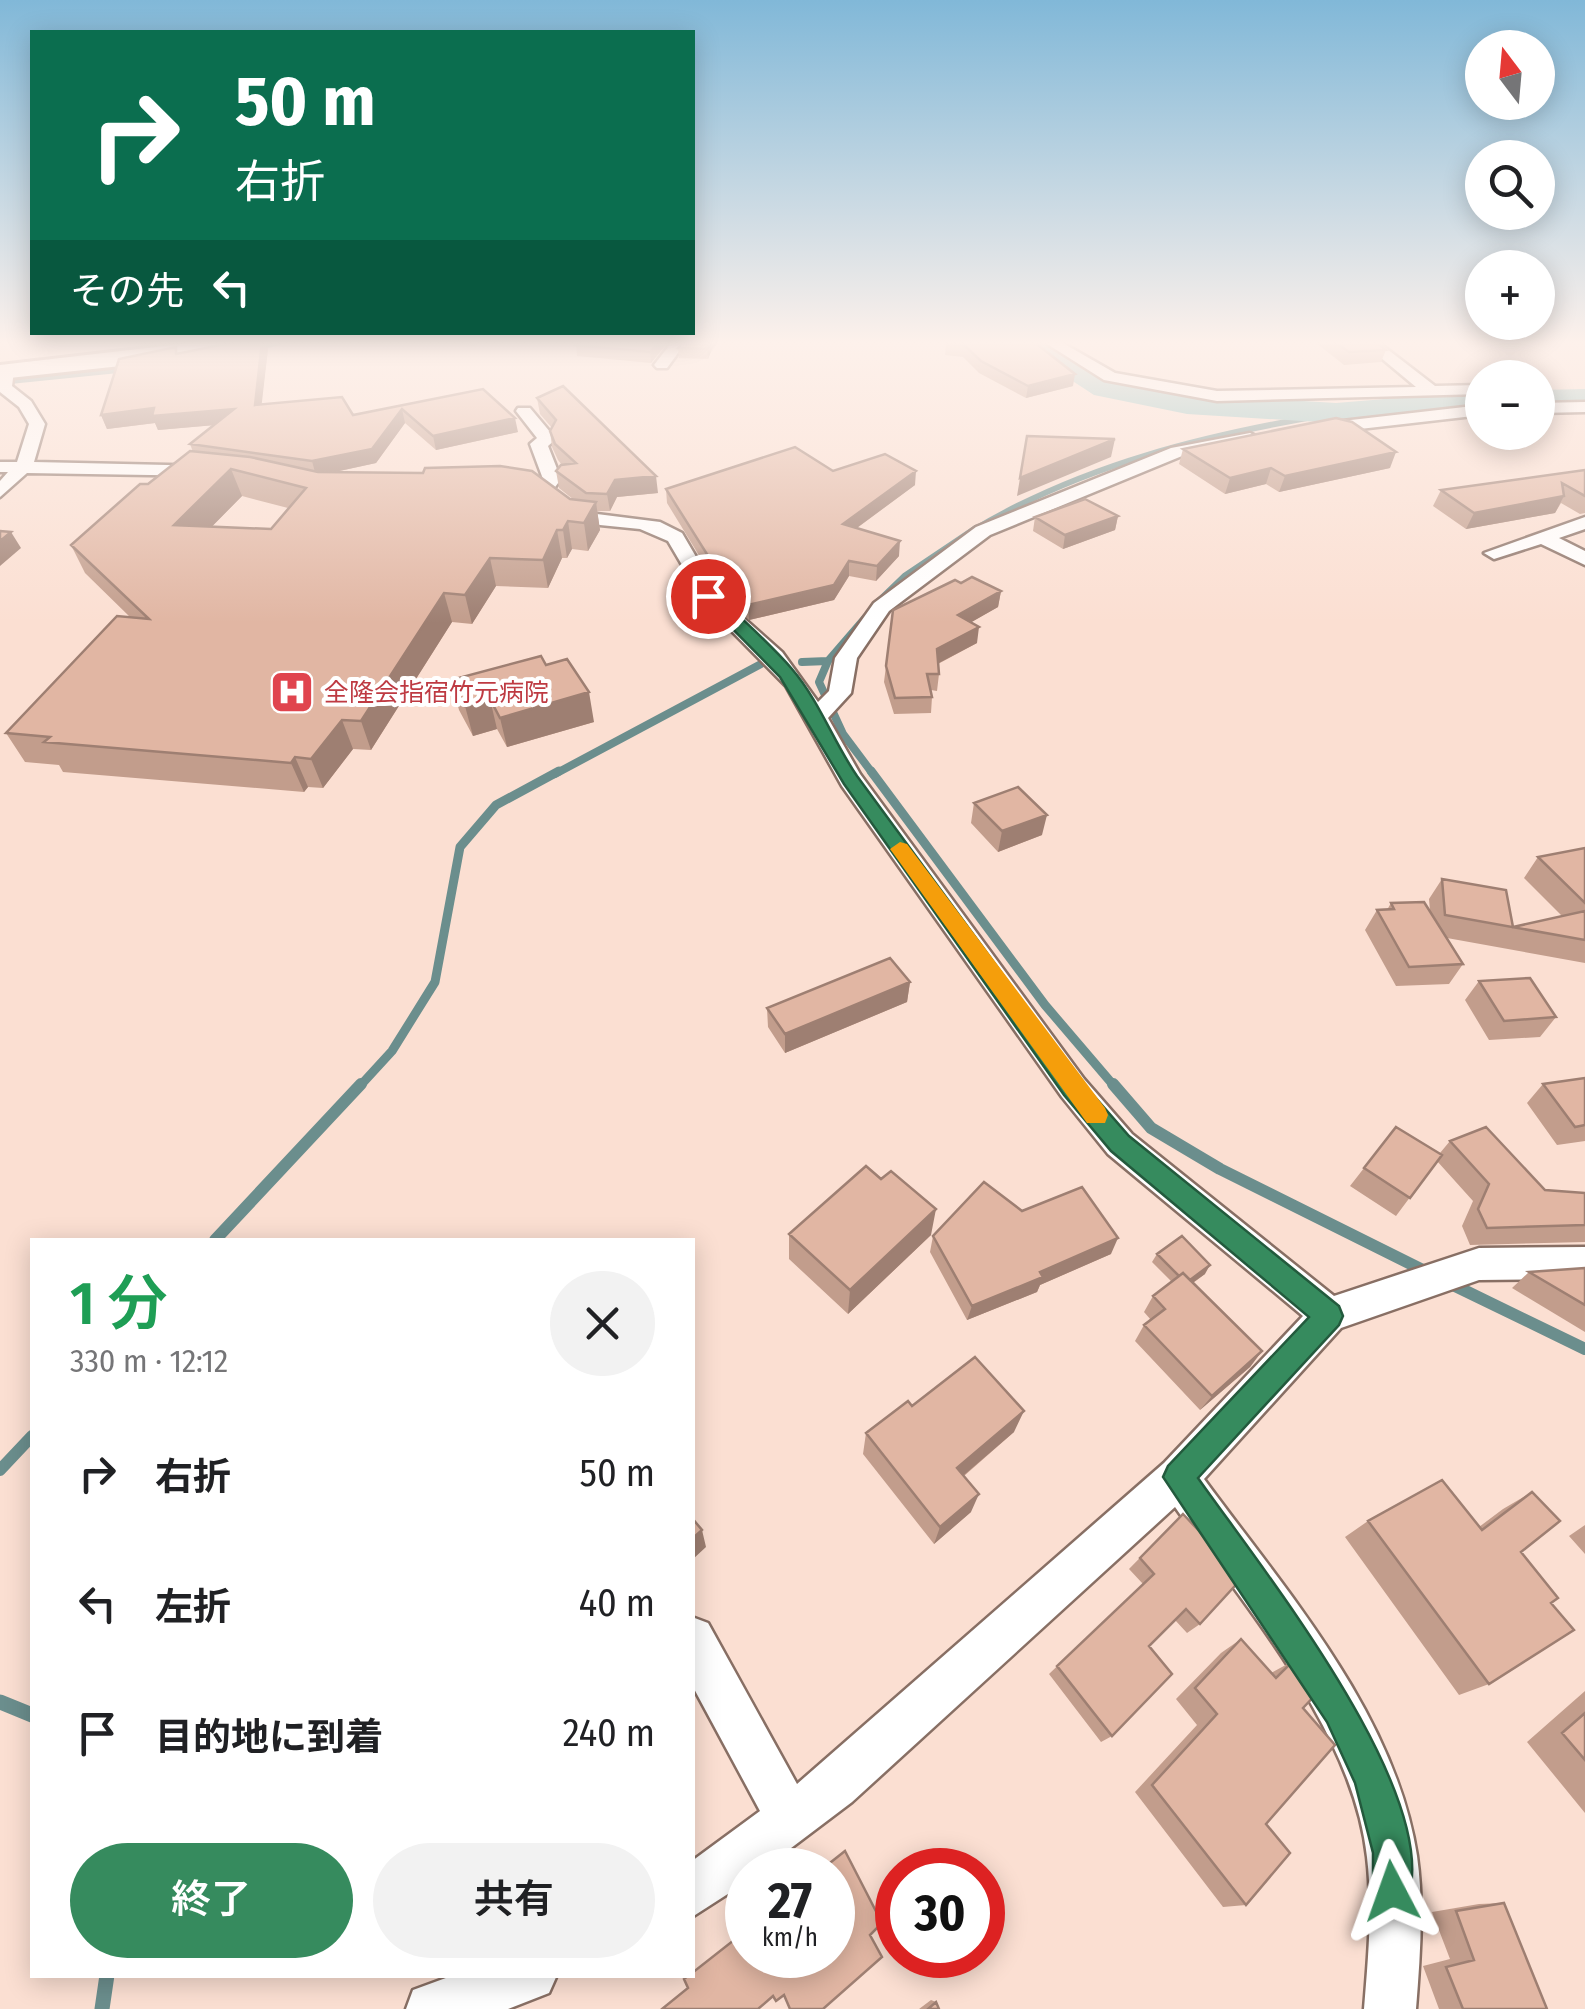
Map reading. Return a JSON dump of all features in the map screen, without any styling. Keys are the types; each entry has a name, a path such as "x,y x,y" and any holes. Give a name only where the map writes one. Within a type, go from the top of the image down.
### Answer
{"street":[{"path":"0,492 25,464 33,436"},
{"path":"544,436 547,439 539,444 540,454 552,479 534,488 582,519 638,522 678,539 708,596 773,656 816,716 824,742 1073,1088 1120,1144 1329,1316"},
{"path":"816,716 840,693 846,658 881,607 983,531 1177,452 1270,436"},
{"path":"0,467 25,464 234,473"},
{"path":"1494,553 1585,523"},
{"path":"1542,538 1585,559"},
{"path":"695,1890 835,1786 1178,1477 1329,1316 1479,1264 1585,1263"},
{"path":"1178,1477 1339,1710 1372,1779 1392,1853 1390,2009"},
{"path":"695,1645 790,1819"},
{"path":"432,2009 521,1978"}],"building":[{"path":"200,436 382,436 372,449 312,461 190,444"},
{"path":"552,436 614,436 656,476 615,480 607,494 586,493 556,471 561,465 576,463 555,444"},
{"path":"1027,436 1115,439 1020,478"},
{"path":"1248,436 1372,436 1396,452 1285,476 1271,468 1230,478 1183,449"},
{"path":"795,447 833,471 885,454 916,471 843,524 900,541 877,566 849,561 834,585 748,605 722,578 666,489"},
{"path":"190,451 250,457 318,472 423,473 425,468 500,466 532,471 570,499 596,502 584,523 568,521 563,530 557,530 543,560 490,558 465,595 444,593 361,721 342,720 311,759 295,757 291,763 44,742 50,737 6,733 117,616 149,619 71,545 140,484 148,484","holes":["231,469 306,488 271,529 174,525"]},
{"path":"1585,470 1585,496 1562,483 1564,496 1474,513 1441,490"},
{"path":"1085,499 1118,516 1065,535 1035,517"},
{"path":"972,577 1001,591 958,615 979,627 937,649 939,674 927,674 932,697 895,698 886,666 893,610 955,580 961,583"},
{"path":"541,656 546,665 567,659 589,692 500,718 490,699 465,706 451,680"},
{"path":"1018,787 1047,815 1002,831 974,803"},
{"path":"1585,848 1585,903 1538,857"},
{"path":"1442,879 1506,890 1513,927 1585,911 1585,940 1445,915"},
{"path":"1424,902 1463,964 1409,967 1377,910 1394,909 1391,903"},
{"path":"890,958 910,982 785,1034 767,1008"},
{"path":"1530,978 1556,1017 1504,1021 1479,981"},
{"path":"1585,1078 1585,1125 1575,1127 1543,1084"},
{"path":"1396,1127 1442,1155 1410,1198 1364,1168"},
{"path":"1486,1127 1545,1190 1585,1193 1585,1225 1487,1228 1478,1209 1489,1184 1450,1141"},
{"path":"866,1166 881,1179 891,1171 936,1209 850,1290 789,1234"},
{"path":"984,1182 1022,1211 1082,1187 1118,1238 1040,1272 1043,1277 972,1306 933,1236"},
{"path":"1182,1236 1210,1265 1190,1280 1183,1273 1179,1276 1157,1254"},
{"path":"1585,1268 1585,1305 1529,1272"},
{"path":"1183,1273 1262,1351 1212,1396 1144,1325 1165,1309 1153,1296"},
{"path":"975,1357 1024,1411 957,1468 979,1494 940,1527 866,1433 908,1401 912,1406"},
{"path":"1442,1480 1482,1530 1532,1492 1560,1521 1521,1552 1558,1598 1551,1603 1574,1630 1489,1684 1368,1521"},
{"path":"1183,1514 1243,1577 1200,1624 1186,1609 1149,1646 1172,1674 1112,1736 1057,1666 1154,1574 1140,1558"},
{"path":"1241,1639 1276,1678 1293,1661 1320,1690 1303,1708 1335,1745 1266,1824 1290,1853 1246,1905 1152,1785 1217,1714 1195,1688"},
{"path":"1585,1713 1585,1760 1562,1733"},
{"path":"855,1870 875,1909 875,1930 870,1935 875,1944 875,1963 823,2009 790,2009 784,1995 776,2001 773,1996 758,2009 662,2009 688,1988 684,1979 695,1978 695,1971 725,1947 725,1978 855,1978"},
{"path":"1504,1903 1547,2009 1463,2009 1446,1967 1474,1960 1456,1911"}],"waterway":[{"path":"972,531 1058,487 1102,470 1221,436"},
{"path":"877,604 906,576 976,529"},
{"path":"828,661 866,617"},
{"path":"802,662 828,661"},
{"path":"828,661 819,682 843,734 873,774"},
{"path":"555,774 761,664"},
{"path":"359,1087 392,1051 435,982 460,847 496,805 559,771"},
{"path":"871,771 1045,1005 1115,1087"},
{"path":"217,1238 361,1084"},
{"path":"1113,1084 1151,1128 1220,1169 1431,1274"},
{"path":"1447,1282 1585,1349"},
{"path":"0,1470 30,1438"},
{"path":"0,1702 30,1714"},
{"path":"102,2009 107,1978"}],"slow traffic":[{"path":"900,849 1096,1115"}],"place":[{"name":"全隆会指宿竹元病院","path":"292,692"}],"route":[{"path":"708,596 786,673 816,716 824,742 1073,1088 1120,1144 1329,1316 1178,1477 1339,1710 1372,1779 1392,1853 1392,1891"}]}
